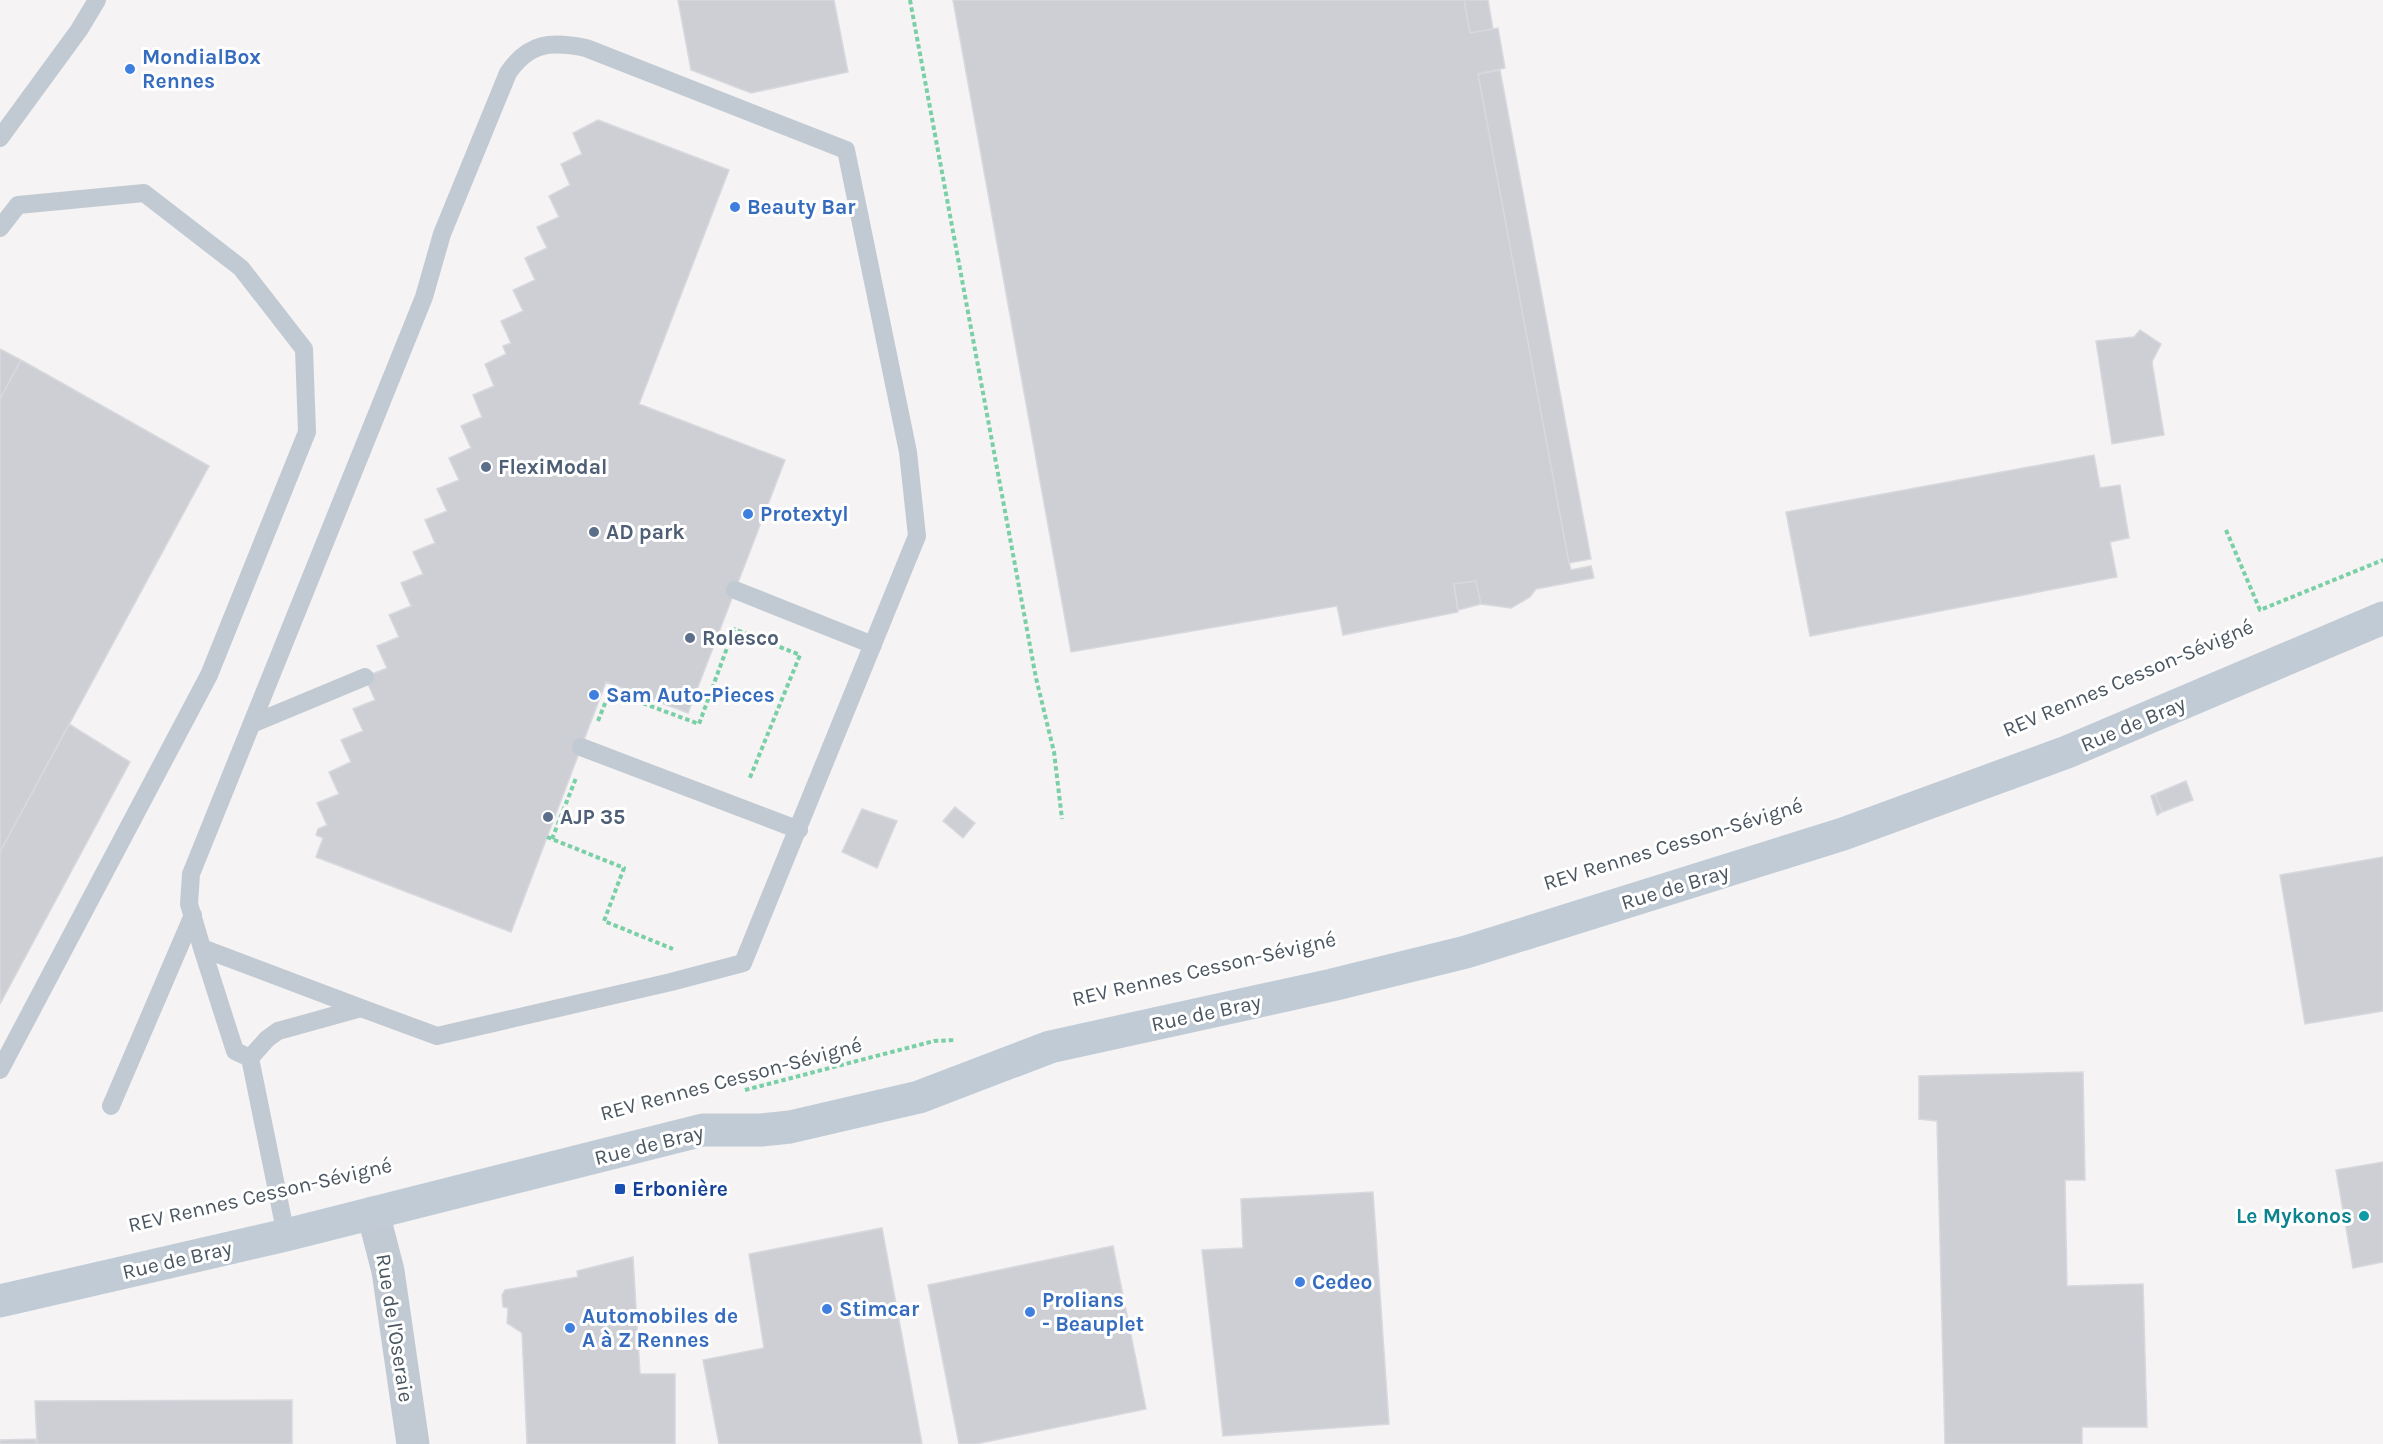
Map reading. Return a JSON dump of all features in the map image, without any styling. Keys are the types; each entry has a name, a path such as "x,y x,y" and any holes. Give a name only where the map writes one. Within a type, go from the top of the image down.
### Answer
{"street":[{"name":"Rue de Bray","path":"0,1301 286,1235 703,1130 761,1130 790,1127 919,1097 1050,1047 1332,985 1466,952 1844,834 2067,752 2383,618"},
{"name":"Rue de l'Oseraie","path":"373,1213 388,1271 412,1444"}],"lane":[{"path":"0,138 79,30 97,0"},
{"path":"202,948 437,1035 671,982 743,963 917,536 908,452 846,150 601,54 568,45 538,46 516,62 501,87 442,234 424,297 191,874 188,891 193,915 202,948 235,1051 250,1058"},
{"path":"0,228 18,205 144,193 241,268 304,349 307,432 209,675 0,1070"},
{"path":"735,590 873,645"},
{"path":"252,724 365,677"},
{"path":"584,748 799,830"},
{"path":"111,1106 193,915"},
{"path":"250,1058 267,1039 278,1031 361,1008"},
{"path":"250,1058 286,1235"}],"path":[{"path":"910,0 1036,678 1054,752 1062,819"},
{"path":"2226,530 2260,610 2383,560"},
{"path":"682,952 604,921 624,867 549,838 584,748 610,691 699,724 734,629 800,655 738,806"},
{"name":"REV Rennes Cesson-Sévigné","path":"742,1092 934,1041 962,1040"}],"building":[{"path":"678,0 834,0 848,72 751,93 691,70"},
{"path":"953,0 1464,0 1470,33 1498,28 1505,68 1478,74 1569,563 1571,570 1591,566 1594,578 1536,589 1530,597 1511,608 1481,604 1476,581 1454,584 1458,612 1343,635 1337,606 1071,652"},
{"path":"1464,0 1488,0 1493,29 1470,33"},
{"path":"1500,70 1591,559 1569,563 1478,74"},
{"name":"AD park","path":"598,120 729,170 639,404 785,460 688,713 606,682 511,932 316,857 323,838 316,835 318,829 327,825 317,803 339,794 329,772 351,762 341,740 363,731 353,709 375,700 365,677 387,668 377,646 399,637 389,615 411,606 401,583 423,574 413,552 435,543 425,520 447,511 437,489 459,480 449,458 471,448 461,426 482,417 473,395 494,386 485,364 506,354 503,346 511,343 501,321 523,311 513,290 535,280 525,258 547,248 537,227 559,217 549,196 570,185 561,164 582,154 573,133"},
{"path":"2140,330 2161,344 2152,362 2164,435 2112,444 2096,341 2134,337"},
{"path":"0,349 21,360 0,399"},
{"path":"21,360 209,466 0,852 0,399"},
{"path":"2094,455 2100,488 2120,485 2129,538 2110,542 2117,577 1810,636 1786,512"},
{"path":"1476,581 1481,604 1458,610 1454,584"},
{"path":"69,724 130,762 0,1004 0,852"},
{"path":"2186,781 2193,800 2162,812 2155,794"},
{"path":"2155,794 2162,812 2157,815 2151,796"},
{"path":"955,807 975,823 963,838 943,821"},
{"path":"862,809 897,821 877,868 842,852"},
{"path":"2383,857 2383,1011 2305,1024 2280,875"},
{"path":"2083,1072 2085,1180 2065,1180 2067,1286 2143,1284 2147,1427 2082,1427 2082,1444 1945,1444 1937,1121 1919,1119 1919,1076"},
{"name":"Le Mykonos","path":"2383,1162 2383,1262 2353,1268 2336,1170"},
{"path":"1373,1192 1389,1424 1223,1436 1202,1250 1243,1248 1241,1199"},
{"path":"882,1228 922,1444 719,1444 703,1360 764,1348 749,1254"},
{"path":"1113,1246 1146,1409 976,1444 959,1444 928,1285"},
{"path":"633,1257 640,1374 675,1374 675,1444 527,1444 522,1333 507,1323 508,1308 503,1307 502,1295 505,1290 578,1277 577,1271"},
{"path":"292,1400 292,1444 37,1444 35,1401"},
{"path":"36,1439 37,1444 0,1444 0,1440"}],"place":[{"name":"MondialBox Rennes","path":"130,69"},
{"name":"Beauty Bar","path":"735,207"},
{"name":"FlexiModal","path":"486,467"},
{"name":"Protextyl","path":"748,514"},
{"name":"AD park","path":"594,532"},
{"name":"Rolesco","path":"690,638"},
{"name":"Sam Auto-Pieces","path":"594,695"},
{"name":"AJP 35","path":"548,817"},
{"name":"Erbonière","path":"620,1189"},
{"name":"Le Mykonos","path":"2364,1216"},
{"name":"Cedeo","path":"1300,1282"},
{"name":"Stimcar","path":"827,1309"},
{"name":"Prolians - Beauplet","path":"1030,1312"},
{"name":"Automobiles de A à Z Rennes","path":"570,1328"}]}
